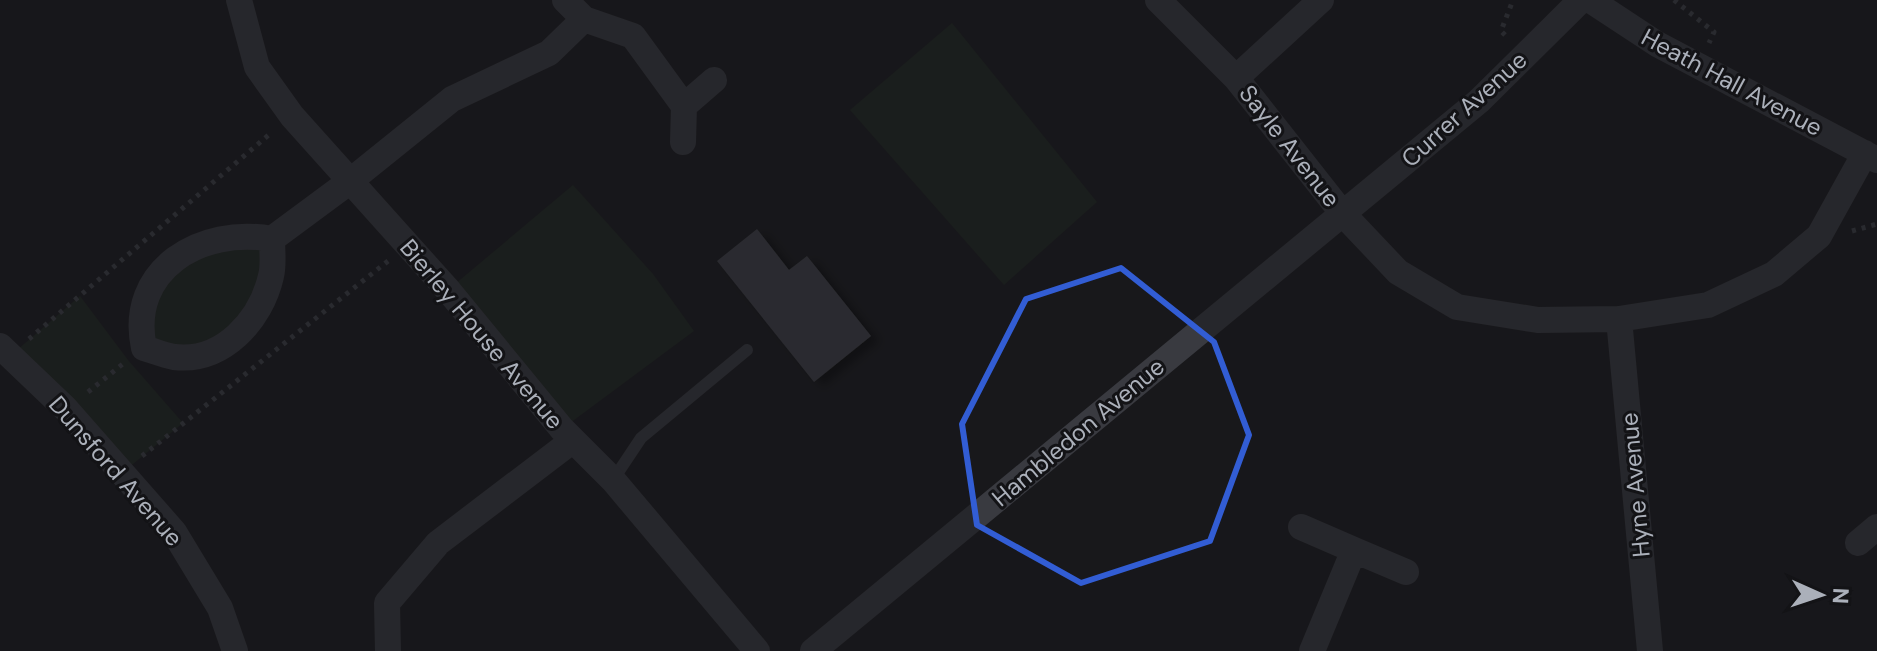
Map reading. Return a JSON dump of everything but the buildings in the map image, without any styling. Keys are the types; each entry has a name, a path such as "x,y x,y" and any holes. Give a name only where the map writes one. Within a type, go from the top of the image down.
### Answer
{"street":[{"name":"Bierley House Avenue","path":"239,0 257,67 292,116 407,245 572,441 613,480 757,651"},
{"path":"565,0 584,19 633,36 684,106 683,142"},
{"name":"Sayle Avenue","path":"1158,0 1236,78 1343,214 1398,272 1457,307 1538,320 1619,319 1708,305 1774,274 1819,236 1871,156"},
{"name":"Sayle Avenue","path":"1236,78 1321,0"},
{"name":"Currer Avenue","path":"1343,214 1479,101 1581,0"},
{"name":"Heath Hall Avenue","path":"1590,0 1657,44 1871,156"},
{"path":"272,239 272,274 261,305 246,328 227,344 204,355 175,357 144,348 140,329 141,309 150,289 181,252 213,240 255,236 272,239 452,99 549,53 584,19"},
{"path":"684,106 714,80"},
{"name":"Hambledon Avenue","path":"813,651 1343,214"},
{"name":"Hyne Avenue","path":"1619,319 1650,651"},
{"name":"Dunsford Avenue","path":"5,351 66,409 174,532 220,608 235,651"},
{"path":"388,651 387,603 438,543 572,441"},
{"path":"1301,527 1406,572"},
{"path":"1312,651 1354,550"}],"lane":[{"path":"613,480 641,438 747,350"}],"path":[{"path":"1674,0 1714,32 1698,66"},
{"path":"5,351 292,116"},
{"path":"122,473 407,245"},
{"path":"66,409 144,348"}],"highlighted area":[{"path":"1121,268 1214,342 1249,435 1210,541 1081,583 977,525 962,424 1026,299"}],"shaded area":[{"path":"952,23 1097,202 1004,285 850,110"},
{"path":"573,185 653,274 694,331 562,429 448,290"},
{"path":"255,236 272,274 227,344 144,348 167,266"},
{"path":"80,296 128,360 183,423 122,473 10,356"}]}
